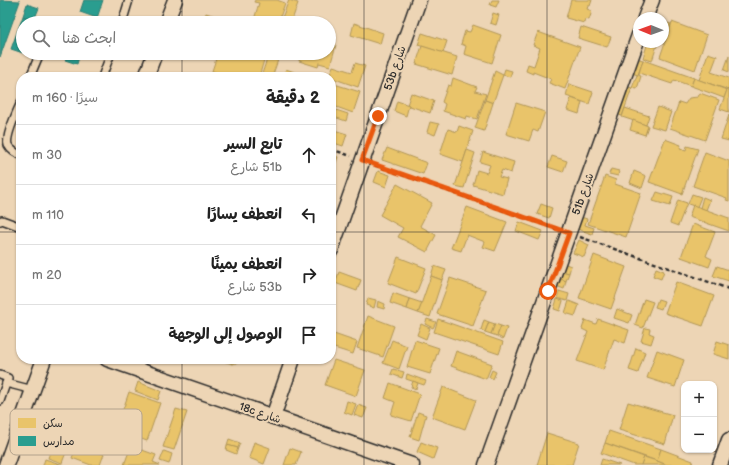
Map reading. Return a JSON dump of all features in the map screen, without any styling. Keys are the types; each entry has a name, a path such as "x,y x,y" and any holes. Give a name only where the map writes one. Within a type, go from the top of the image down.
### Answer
{"street":[{"path":"169,16 175,0"},
{"name":"53b شارع","path":"336,235 418,0"},
{"path":"647,12 652,0"},
{"name":"51b شارع","path":"486,465 635,48"},
{"path":"148,72 152,60"},
{"path":"26,409 42,364"},
{"name":"18c شارع","path":"121,364 412,465"},
{"path":"273,417 291,364"},
{"path":"720,465 729,440"},
{"path":"6,465 10,454"}],"lane":[{"path":"124,16 129,0"},
{"path":"32,72 37,60"},
{"path":"104,72 108,60"},
{"path":"16,115 7,139 9,146 13,152 16,153"},
{"path":"0,220 16,225"},
{"path":"0,375 7,380 33,390"},
{"path":"0,401 7,380"}],"path":[{"path":"336,151 729,289"}],"building: سكن":[{"path":"255,0 277,0 285,3 280,16 255,16 259,3 254,2"},
{"path":"289,0 298,3 293,16 283,16"},
{"path":"492,0 499,0 496,7 490,5"},
{"path":"571,0 592,0 587,9 592,11 589,20 585,19 584,23 566,18"},
{"path":"206,13 215,16 205,16"},
{"path":"493,13 499,15 496,25 490,23"},
{"path":"672,22 707,35 695,70 660,57 663,48 669,48 669,31"},
{"path":"354,23 383,33 380,44 351,35"},
{"path":"473,25 501,35 492,63 464,54 466,46 461,44 465,31 470,32"},
{"path":"581,27 611,37 607,47 578,38"},
{"path":"538,32 580,47 565,89 549,83 551,79 526,71 528,64 534,66 540,48 533,45"},
{"path":"422,33 447,41 443,53 418,45"},
{"path":"422,46 457,57 452,75 416,64"},
{"path":"646,48 656,48 652,61 643,58"},
{"path":"708,53 717,56 711,72 729,78 729,90 699,80"},
{"path":"729,56 729,72 724,70"},
{"path":"633,57 643,60 638,75 628,72"},
{"path":"216,60 264,60 260,72 212,71"},
{"path":"267,60 278,60 274,72 263,72"},
{"path":"332,60 330,66 319,63 318,67 299,61"},
{"path":"643,60 694,78 691,86 674,80 672,84 639,73"},
{"path":"355,63 365,66 358,87 336,79 336,72 331,72 333,66 352,72"},
{"path":"286,69 294,72 285,72"},
{"path":"505,69 512,71 510,77 503,75"},
{"path":"495,71 503,75 493,103 485,100"},
{"path":"637,75 641,76 637,89 632,88"},
{"path":"453,78 477,87 475,91 486,94 477,119 467,116 466,119 443,111 445,104 442,102 448,85 451,86"},
{"path":"694,78 727,90 724,98 691,86"},
{"path":"569,84 593,92 589,104 566,96"},
{"path":"336,85 360,92 353,113 336,107"},
{"path":"623,85 632,88 622,116 613,113"},
{"path":"727,90 729,90 729,112 720,109"},
{"path":"411,93 434,101 430,113 407,105"},
{"path":"700,93 719,100 705,140 670,128 679,102 685,104 689,98 698,97"},
{"path":"571,98 582,102 579,114 567,110"},
{"path":"485,100 493,103 484,131 475,128"},
{"path":"397,101 409,105 406,116 394,111"},
{"path":"516,103 545,112 538,132 533,130 529,141 506,134"},
{"path":"658,107 671,112 665,130 651,126"},
{"path":"625,108 649,116 646,125 622,117"},
{"path":"336,110 348,114 346,121 336,118"},
{"path":"729,115 729,141 721,139"},
{"path":"633,120 648,126 645,135 630,130"},
{"path":"430,122 439,124 435,135 427,132"},
{"path":"459,126 473,131 463,162 440,154 448,129 457,132"},
{"path":"336,131 347,134 343,146 336,144"},
{"path":"665,139 681,145 680,148 686,150 687,146 698,149 682,194 649,182"},
{"path":"387,148 427,163 423,174 382,160"},
{"path":"467,150 475,153 464,188 455,186"},
{"path":"483,152 514,162 511,173 502,170 499,177 507,179 503,194 473,185 477,170 487,173 490,165 480,162"},
{"path":"705,152 729,161 729,201 726,200 727,198 693,186"},
{"path":"552,156 567,161 563,172 548,167"},
{"path":"611,169 619,171 618,176 609,174"},
{"path":"378,171 390,175 386,187 374,182"},
{"path":"634,171 646,176 642,188 630,183"},
{"path":"605,176 616,180 615,184 641,193 626,237 588,224"},
{"path":"397,184 432,203 420,226 436,235 427,252 398,237 403,228 380,215"},
{"path":"657,192 673,197 670,206 653,201"},
{"path":"692,194 701,197 697,207 688,204"},
{"path":"703,197 710,200 706,210 700,208"},
{"path":"678,200 687,203 678,226 670,223"},
{"path":"541,204 552,208 549,218 537,214"},
{"path":"693,205 729,218 729,231 689,217"},
{"path":"467,207 507,222 495,251 483,247 485,242 467,235 461,251 451,248"},
{"path":"581,217 587,219 585,225 594,228 592,234 577,229"},
{"path":"519,222 543,231 539,240 516,231"},
{"path":"693,224 715,232 706,256 712,259 709,267 681,257"},
{"path":"579,240 589,245 584,257 573,253"},
{"path":"594,255 626,267 611,309 579,298"},
{"path":"398,257 426,268 416,294 388,283"},
{"path":"563,263 571,266 569,273 561,271"},
{"path":"434,266 446,270 442,280 431,276"},
{"path":"717,266 729,270 729,281 713,276"},
{"path":"656,268 664,271 661,279 653,276"},
{"path":"561,271 569,273 566,281 558,278"},
{"path":"339,272 361,280 357,291 336,283"},
{"path":"431,276 442,280 430,317 418,313"},
{"path":"450,278 486,290 473,326 437,314"},
{"path":"558,278 566,281 564,289 556,286"},
{"path":"676,282 714,296 703,326 665,313"},
{"path":"559,291 569,294 567,301 557,298"},
{"path":"393,293 410,299 407,309 390,303"},
{"path":"368,298 376,300 374,308 366,305"},
{"path":"410,299 422,303 418,313 407,309"},
{"path":"557,299 563,301 560,311 554,309"},
{"path":"644,299 653,302 643,328 635,325"},
{"path":"658,299 664,301 661,309 655,307"},
{"path":"378,301 385,304 384,309 377,307"},
{"path":"569,301 579,305 575,316 565,313"},
{"path":"617,309 632,315 629,323 614,318"},
{"path":"368,316 394,326 383,357 357,348"},
{"path":"427,319 436,322 433,328 425,324"},
{"path":"438,319 503,342 499,354 434,332"},
{"path":"598,319 629,330 625,343 614,339 603,370 577,361 588,332 582,329 585,320 596,324"},
{"path":"484,320 489,322 485,332 481,330"},
{"path":"489,322 495,324 491,334 485,332"},
{"path":"421,324 430,328 426,339 417,335"},
{"path":"495,324 501,326 497,336 491,334"},
{"path":"501,326 507,328 503,339 497,336"},
{"path":"645,328 650,329 649,333 654,335 651,344 641,341"},
{"path":"336,335 357,342 353,354 336,349"},
{"path":"392,340 407,346 399,369 383,363"},
{"path":"415,340 439,348 430,374 407,367"},
{"path":"717,341 729,345 729,359 713,354"},
{"path":"636,348 645,352 638,373 629,370"},
{"path":"657,350 684,360 675,387 647,378"},
{"path":"456,351 492,364 486,379 451,366"},
{"path":"336,361 365,370 356,396 325,385 333,364 336,364"},
{"path":"393,369 404,372 402,378 391,374"},
{"path":"492,370 496,372 493,379 489,377"},
{"path":"407,374 426,381 424,385 406,379"},
{"path":"413,381 418,383 416,389 411,387"},
{"path":"138,382 161,391 158,400 135,391"},
{"path":"390,383 420,394 411,421 391,415 395,402 385,398"},
{"path":"443,387 476,400 465,429 432,417"},
{"path":"129,392 160,403 147,441 142,439 142,409 123,409"},
{"path":"347,401 356,404 352,415 344,412"},
{"path":"628,402 673,415 665,444 619,430"},
{"path":"358,405 367,408 363,418 354,415"},
{"path":"176,409 187,412 174,450 163,447"},
{"path":"418,412 426,415 419,440 410,437"},
{"path":"609,431 661,449 657,461 605,443"},
{"path":"547,433 579,443 572,465 537,465"},
{"path":"229,439 240,443 238,448 227,445"},
{"path":"254,442 270,448 264,464 249,458"},
{"path":"421,442 437,448 433,459 417,452"},
{"path":"605,443 644,457 641,465 634,465 601,453"},
{"path":"227,445 238,448 236,454 226,450"},
{"path":"290,448 301,452 296,465 284,465"},
{"path":"661,449 693,461 692,465 667,465 657,461"},
{"path":"142,450 156,455 153,462 160,465 124,465 128,455 142,455"},
{"path":"164,451 172,454 169,464 160,461"},
{"path":"49,455 65,455 62,463 48,458"},
{"path":"73,455 104,455 100,465 91,465 72,458"},
{"path":"644,457 657,461 667,465 641,465"},
{"path":"45,459 63,465 43,465"},
{"path":"602,459 620,465 600,465"}],"building: مدارس":[{"path":"0,0 20,1 0,57"},
{"path":"84,0 103,0 98,16 91,16 80,12"},
{"path":"27,4 39,8 36,16 23,16"},
{"path":"15,38 16,38 16,51 11,49"},
{"path":"65,60 78,60 77,64"}],"route":[{"path":"378,116 362,160 569,233 548,291"}]}
